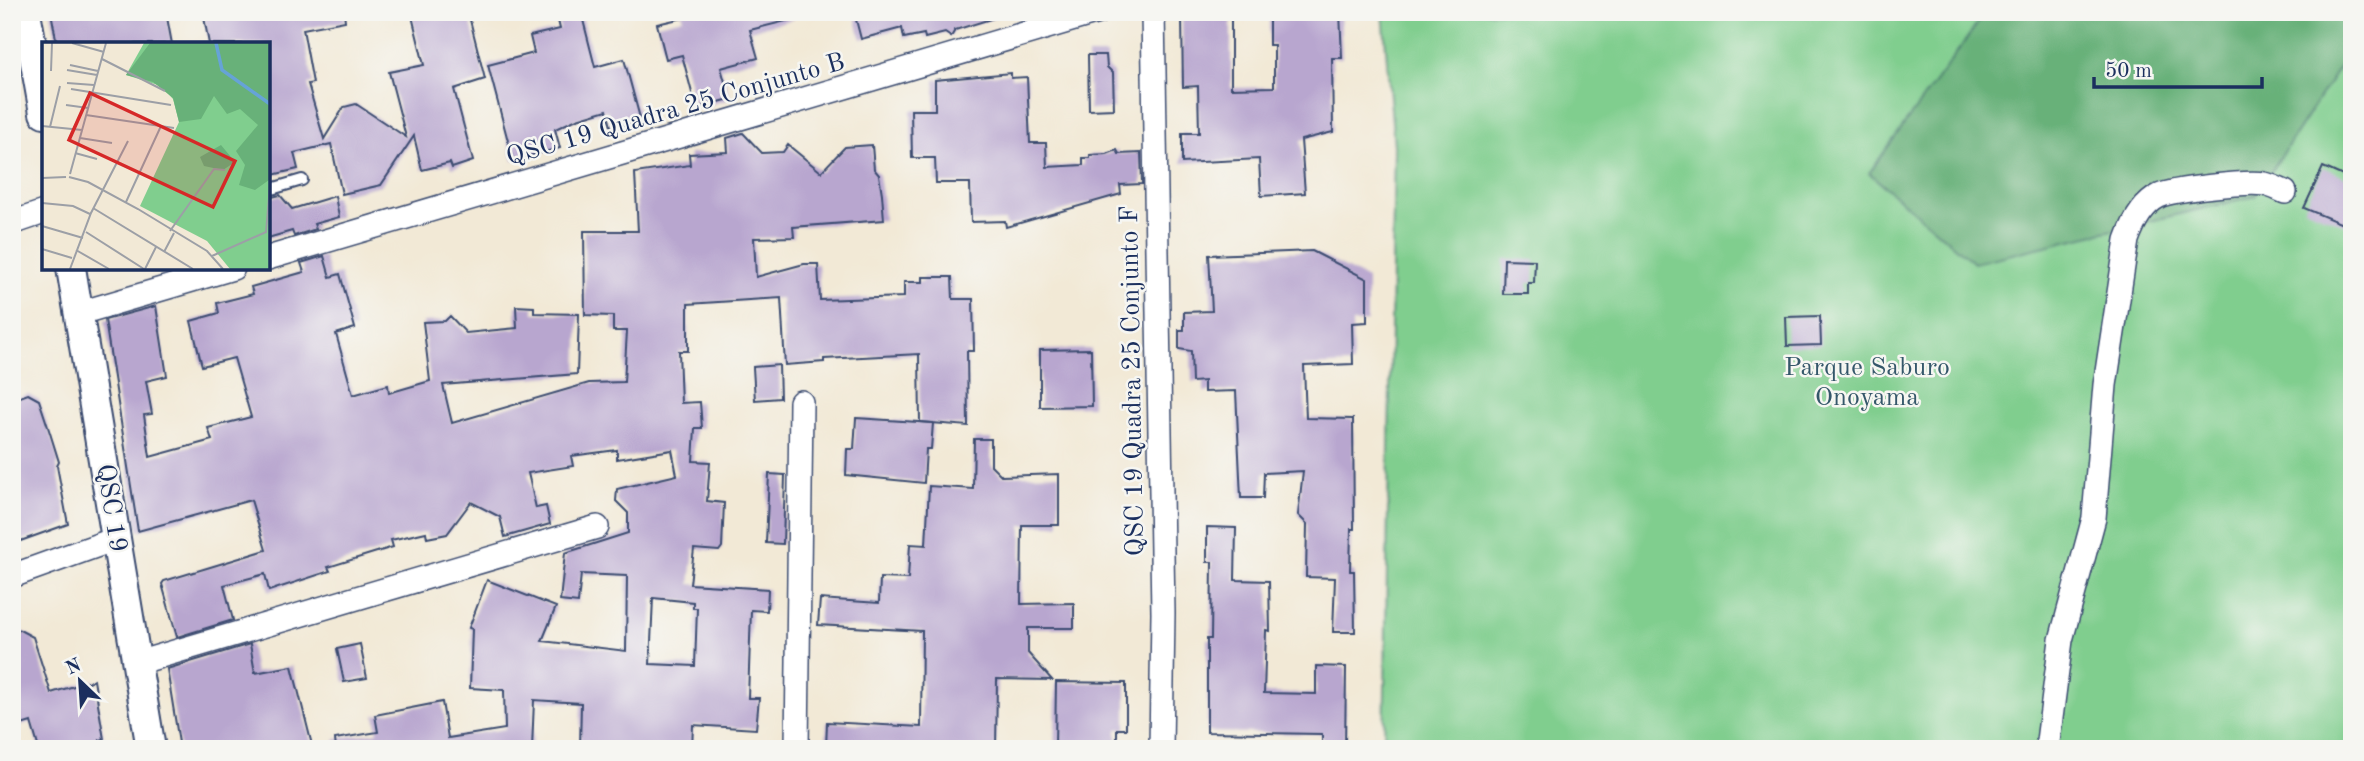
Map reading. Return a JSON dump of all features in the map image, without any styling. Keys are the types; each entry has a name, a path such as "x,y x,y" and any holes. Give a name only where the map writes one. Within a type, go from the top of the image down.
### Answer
{"street":[{"path":"26,12 42,102"},
{"name":"QSC 19 Quadra 25 Conjunto B","path":"270,257 1098,12"},
{"name":"QSC 19 Quadra 25 Conjunto F","path":"1153,12 1163,613 1161,749"},
{"path":"2047,749 2061,640 2094,519 2105,385 2127,240 2132,226 2145,207 2160,196 2177,191 2264,183 2285,192"},
{"path":"12,223 42,213"},
{"name":"QSC 19","path":"71,270 151,749"},
{"path":"80,313 226,270"},
{"path":"797,749 800,402"},
{"path":"137,663 597,527"},
{"path":"12,576 118,538"}],"lane":[{"path":"270,189 302,180"}],"green space":[{"name":"Parque Saburo Onoyama","path":"1383,12 2352,12 2352,749 1384,749 1394,146"},
{"path":"1986,12 2352,12 2352,48 2255,196 1974,263 1869,173"}],"building":[{"path":"51,12 166,12 172,42 57,42"},
{"path":"203,12 344,12 345,21 303,29 313,83 308,84 324,139 344,107 356,104 406,137 389,72 424,65 411,12 468,12 485,79 454,89 473,161 452,168 450,163 422,170 414,136 381,185 342,194 331,144 294,153 298,169 270,176 270,42 209,42"},
{"path":"556,12 581,12 595,67 624,59 640,118 612,131 607,110 577,119 555,129 560,148 513,160 488,65 534,53 530,36 560,29"},
{"path":"681,12 794,12 794,19 750,30 758,58 721,68 730,99 696,108 682,55 666,59 657,24 683,18"},
{"path":"854,12 997,12 997,17 955,30 951,37 945,33 925,38 924,34 904,38 902,28 861,39"},
{"path":"1197,12 1231,12 1231,88 1274,87 1274,45 1269,45 1269,12 1340,12 1342,58 1332,58 1333,132 1301,140 1305,193 1261,196 1259,159 1182,163 1182,133 1199,133 1198,86 1183,87 1182,17 1198,17"},
{"path":"1088,55 1106,55 1107,67 1113,73 1114,109 1089,110"},
{"path":"1011,73 1011,78 1027,77 1030,143 1046,143 1047,167 1083,165 1083,158 1117,150 1119,154 1141,153 1142,184 1120,185 1121,194 1006,227 1005,221 971,222 970,183 936,183 935,158 912,158 911,110 935,110 935,80"},
{"path":"743,133 762,153 783,152 788,145 821,172 845,147 872,145 874,169 879,175 884,220 793,227 794,237 754,238 756,277 804,264 818,264 820,300 904,297 904,282 923,282 923,277 952,277 953,299 973,299 974,351 967,351 968,426 920,422 919,354 824,359 824,362 785,365 781,298 688,304 688,351 679,351 681,403 700,402 702,428 695,428 693,461 710,462 707,501 724,503 722,547 719,551 694,549 690,584 768,589 767,611 751,610 748,698 759,698 756,729 693,725 692,749 580,749 581,703 534,700 532,749 336,749 335,739 378,732 375,715 442,702 448,738 505,729 504,690 470,688 472,629 469,628 487,580 556,607 542,641 626,651 627,576 581,574 578,603 560,601 565,553 628,533 628,513 616,501 617,489 677,475 672,450 617,459 617,450 571,456 573,466 528,473 536,508 546,506 550,524 505,537 500,517 471,502 447,534 427,538 426,532 391,540 393,547 328,567 330,571 269,591 265,574 224,585 233,620 177,637 162,584 164,581 266,550 251,500 138,531 105,320 156,306 167,376 146,381 152,414 144,415 150,457 212,440 208,428 251,417 234,358 202,366 191,321 219,313 217,303 253,294 251,287 304,272 301,263 324,256 330,277 340,274 355,328 336,334 353,395 388,385 389,393 430,381 423,322 445,321 450,316 466,333 517,328 516,306 534,307 534,313 579,314 577,374 443,385 452,423 589,383 624,382 627,331 613,331 613,316 585,315 584,231 638,231 635,173 690,165 689,154 728,152 727,138","holes":["653,598 693,602 693,608 697,608 695,666 650,664"]},
{"path":"2323,167 2352,180 2352,228 2304,208"},
{"path":"280,195 292,209 335,196 339,217 314,224 316,229 294,236 292,231 270,237 270,198"},
{"path":"1312,251 1367,279 1367,322 1352,323 1353,364 1304,366 1306,418 1353,419 1354,529 1351,529 1350,571 1354,571 1355,632 1333,632 1335,578 1306,577 1307,524 1298,515 1303,471 1264,473 1263,498 1241,498 1236,391 1204,392 1204,381 1192,382 1191,351 1179,349 1179,330 1184,330 1184,312 1212,311 1209,255"},
{"path":"1504,259 1535,260 1534,283 1528,283 1528,294 1503,294"},
{"path":"1820,316 1821,345 1787,346 1786,317"},
{"path":"1091,349 1092,406 1040,407 1040,350"},
{"path":"779,365 780,398 755,400 753,367"},
{"path":"28,394 39,400 59,462 57,466 68,524 12,544 12,400"},
{"path":"856,418 933,423 931,449 926,449 924,483 846,475 847,449 854,449"},
{"path":"974,439 991,439 991,465 1002,476 1059,474 1059,525 1022,525 1021,604 1074,603 1074,628 1028,628 1028,653 1052,680 997,679 996,749 826,749 827,722 921,727 922,631 818,625 820,599 879,603 880,578 908,579 910,544 926,545 929,486 973,489"},
{"path":"769,474 785,475 783,544 766,543"},
{"path":"1207,527 1236,528 1235,580 1269,581 1270,631 1266,630 1264,693 1316,694 1316,666 1346,667 1345,749 1322,749 1322,734 1207,732 1207,639 1211,639 1212,562 1207,562"},
{"path":"12,626 33,637 51,693 94,680 104,739 100,740 101,749 39,749 31,722 12,728"},
{"path":"250,644 255,673 292,666 313,749 180,749 167,669"},
{"path":"360,644 367,678 344,682 337,649"},
{"path":"1056,682 1126,683 1126,729 1117,729 1117,749 1055,749"}]}
